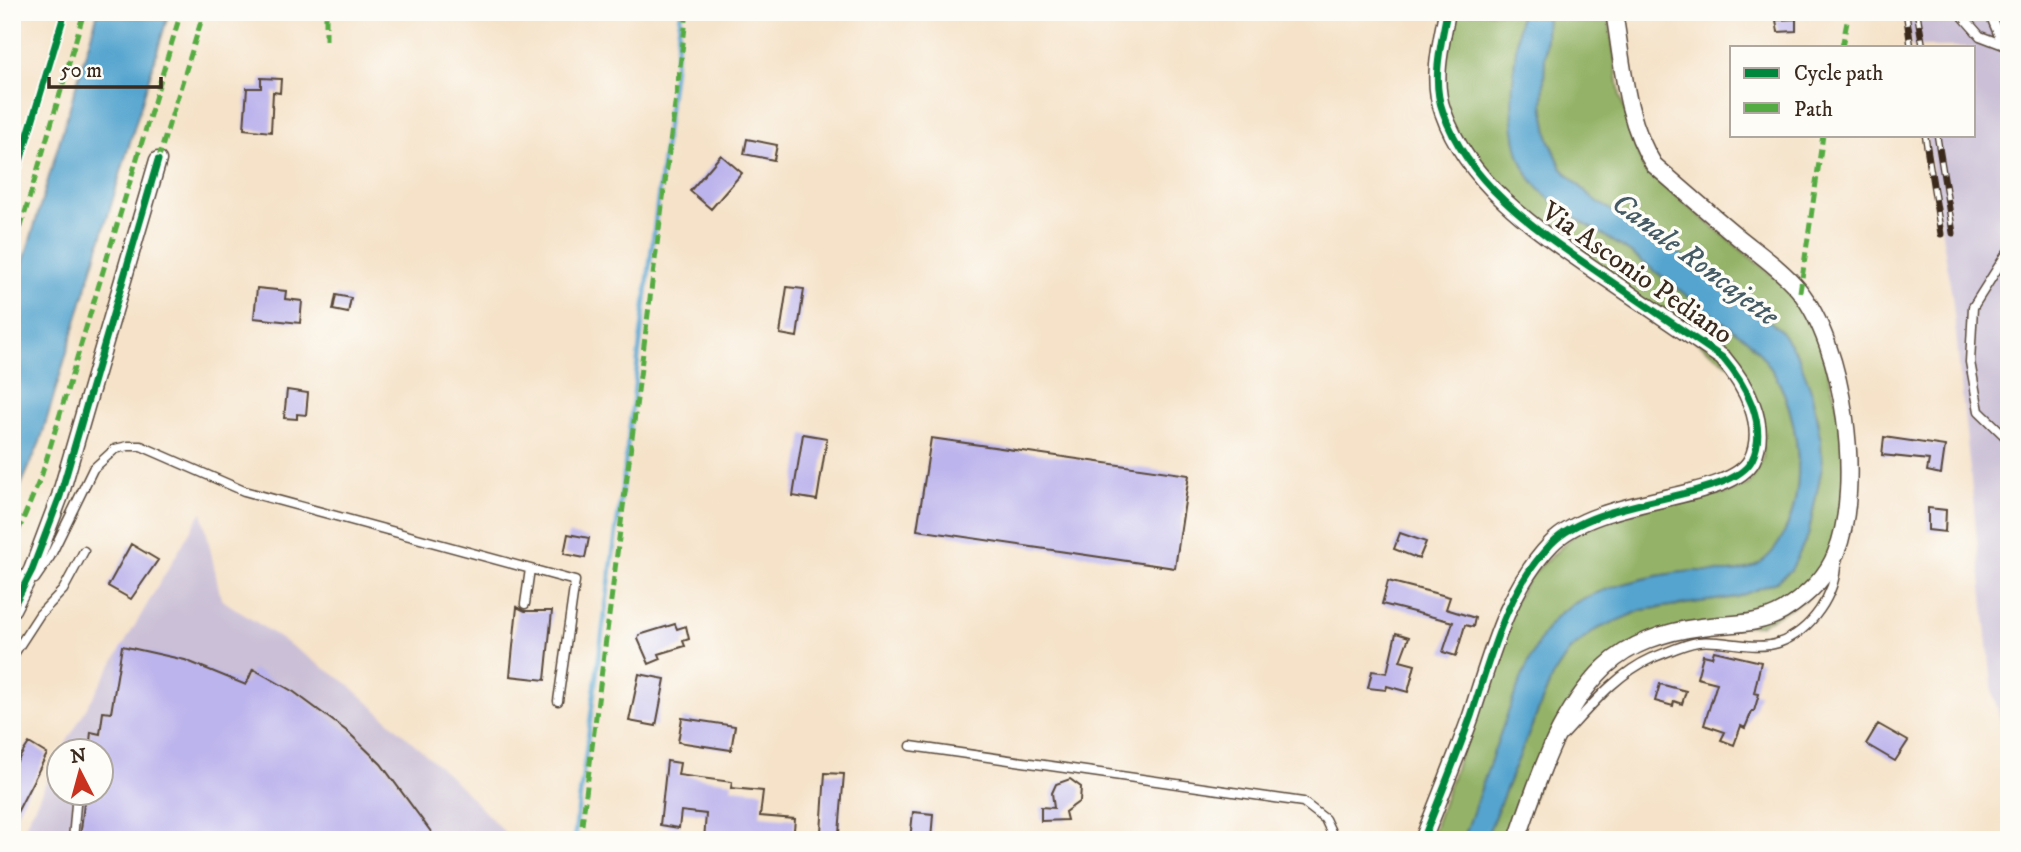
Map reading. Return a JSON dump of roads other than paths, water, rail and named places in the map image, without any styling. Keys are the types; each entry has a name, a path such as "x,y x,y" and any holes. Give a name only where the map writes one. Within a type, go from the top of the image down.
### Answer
{"street":[{"name":"Via Asconio Pediano","path":"1423,840 1455,760 1510,604 1528,571 1553,542 1578,523 1609,510 1721,485 1740,475 1752,459 1758,433 1742,381 1723,358 1533,228 1497,193 1464,154 1442,111 1437,69 1447,12"},
{"path":"1517,840 1552,747 1577,699 1606,666 1637,645 1700,627 1758,622 1783,611 1808,593 1836,555 1843,529 1849,484 1846,424 1837,378 1824,337 1800,292 1781,271 1654,164 1646,152 1632,118 1614,12"},
{"path":"15,604 60,496 158,160"}],"lane":[{"path":"1959,12 1980,36 2006,45"},
{"path":"1989,12 2006,45"},
{"path":"2009,250 1973,307 1970,362 1979,411 2009,440"},
{"path":"15,604 50,557 93,469 116,449 141,446 244,491 575,581 558,701"},
{"path":"12,657 40,614 63,590 84,551"},
{"path":"1552,747 1622,676 1650,659 1696,642 1779,643 1811,622 1826,600 1836,576 1836,555"},
{"path":"525,604 530,569"},
{"path":"911,746 1303,802 1325,819 1335,840"},
{"path":"73,840 76,806"}],"water":[{"path":"98,12 169,12 40,442 12,506 12,301"},
{"path":"1520,12 1547,12 1543,104 1549,139 1562,169 1593,199 1715,276 1780,330 1798,356 1811,390 1821,441 1822,467 1808,536 1791,570 1776,582 1737,597 1642,610 1595,630 1570,650 1552,677 1485,840 1463,840 1531,656 1558,615 1604,590 1642,579 1694,571 1741,571 1760,562 1772,552 1788,525 1798,476 1794,426 1784,394 1769,365 1746,338 1634,255 1550,200 1525,170 1514,134 1512,100"}],"waterway":[{"path":"574,840 623,481 681,12"}],"railway":[{"path":"1906,12 1911,46"},
{"path":"1917,12 1923,46"},
{"path":"1925,136 1941,234"},
{"path":"1937,136 1953,233"}],"water label":[{"name":"Canale Roncajette","path":"1695,260"}]}
